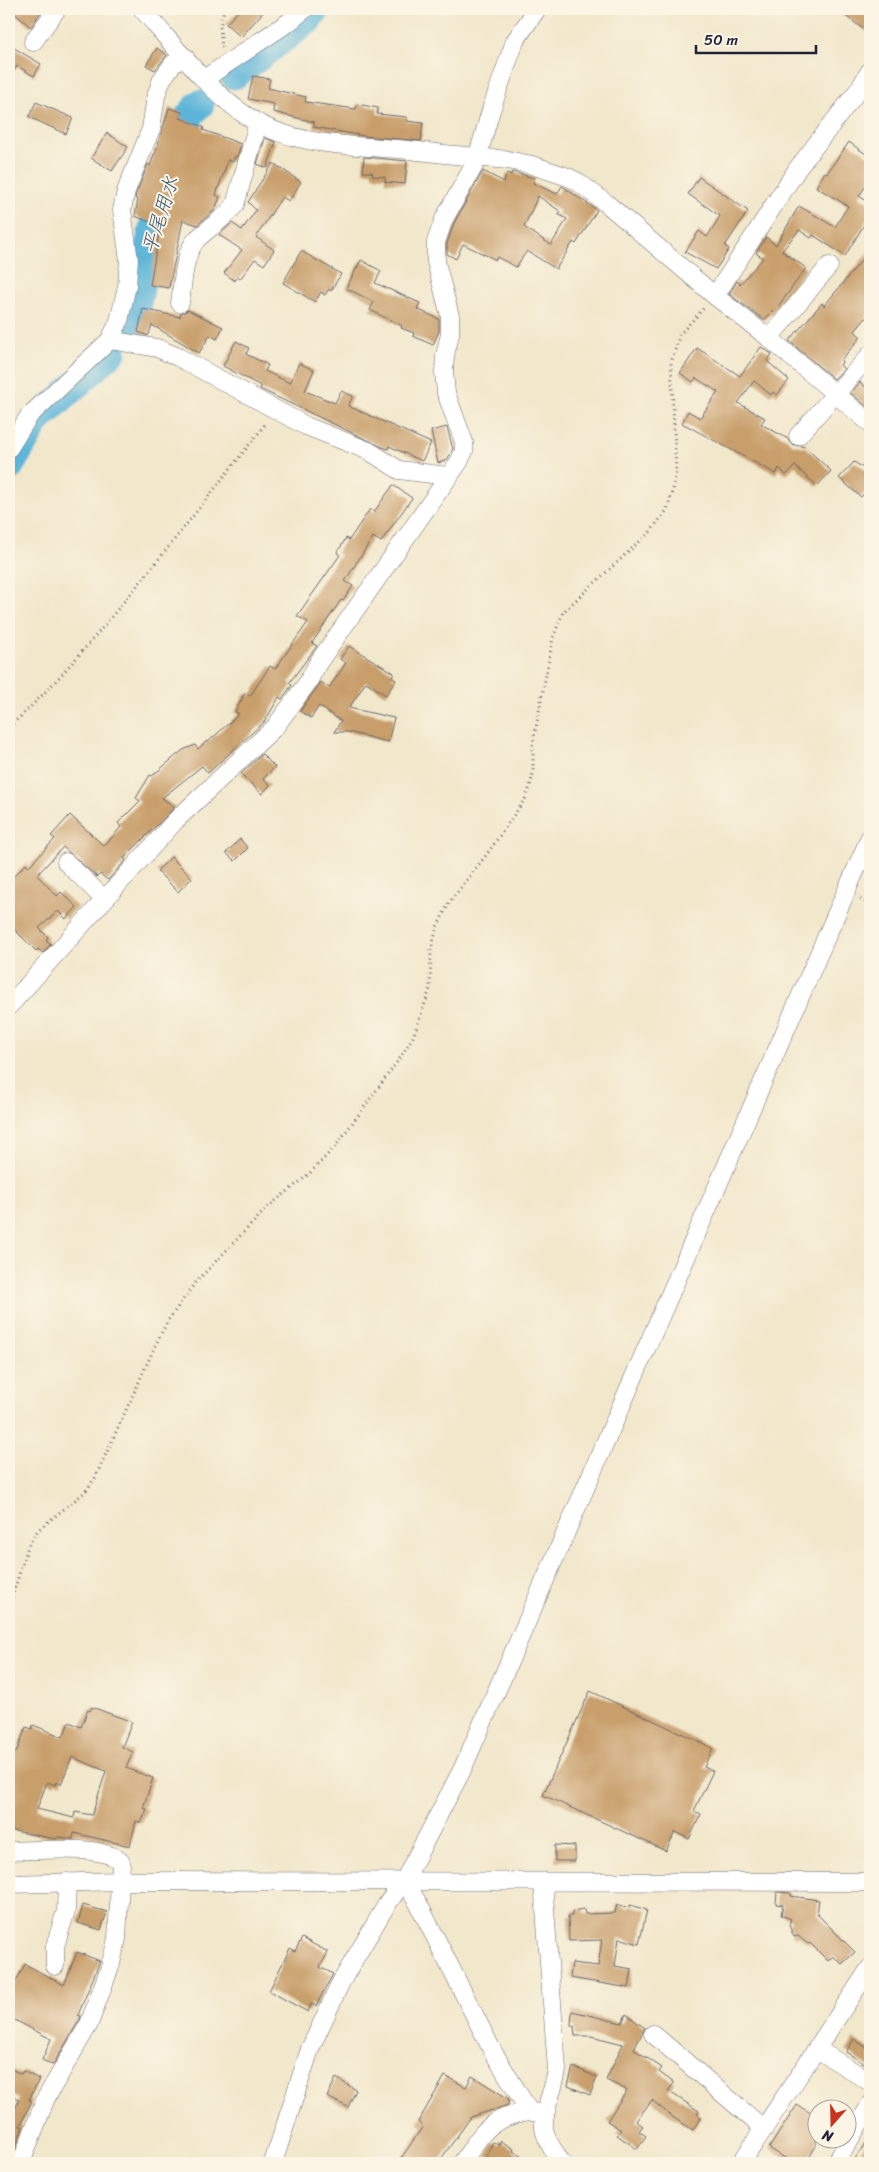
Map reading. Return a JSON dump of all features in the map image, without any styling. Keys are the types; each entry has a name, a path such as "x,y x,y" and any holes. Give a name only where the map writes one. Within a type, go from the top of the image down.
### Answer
{"street":[{"path":"33,42 57,9"},
{"path":"142,9 221,97 258,123 301,138 333,144 477,157 532,165 578,182 870,423"},
{"path":"204,79 289,22 305,9"},
{"path":"9,1006 176,820 275,727 308,682 318,663 461,457 464,451 464,442 446,393 444,372 445,356 450,334 450,316 437,269 436,242 444,219 474,167 515,41 537,9"},
{"path":"9,448 29,416 110,340 119,321 127,286 129,260 122,210 126,191 151,128 156,96 162,78 173,64 185,57"},
{"path":"715,296 798,168 859,89 870,71"},
{"path":"180,303 187,260 192,247 196,240 226,216 235,205 258,123"},
{"path":"769,338 829,266"},
{"path":"110,340 157,348 178,357 306,426 369,451 399,470 448,476"},
{"path":"798,436 870,355"},
{"path":"273,2163 310,2049 362,1945 387,1904 404,1881 444,1808 479,1732 742,1125 870,837"},
{"path":"66,862 104,899"},
{"path":"9,1851 80,1850 105,1852 116,1857 121,1862 117,1939 110,1967 89,2024 46,2098 21,2163"},
{"path":"9,1884 120,1881 870,1882"},
{"path":"404,1881 418,1903 492,2050 537,2113 553,2149 562,2163"},
{"path":"55,1966 55,1946 66,1910 67,1882"},
{"path":"537,2113 556,2084 557,2070 543,1882"},
{"path":"741,2163 870,1968"},
{"path":"653,2034 764,2129"},
{"path":"817,2049 870,2082"},
{"path":"836,2163 870,2105"},
{"path":"462,2163 484,2130 494,2122 506,2115 537,2113"}],"path":[{"path":"223,67 220,28 224,9"},
{"path":"9,1607 28,1546 38,1530 85,1492 95,1478 156,1344 172,1315 195,1284 269,1206 308,1175 335,1147 400,1058 413,1036 430,989 431,950 437,928 449,903 488,854 525,798 530,787 533,773 534,743 552,638 563,612 650,532 667,510 676,471 671,363 680,334 715,296"},
{"path":"9,727 26,712 94,638 193,517 276,409"}],"building":[{"path":"9,9 43,9 31,27"},
{"path":"240,9 266,9 241,37 226,24"},
{"path":"836,9 870,9 870,34"},
{"path":"9,45 41,64 34,76 17,66 9,80"},
{"path":"157,48 167,55 155,70 146,65"},
{"path":"253,76 270,79 268,88 306,97 305,102 356,109 357,104 378,108 377,114 407,117 407,121 423,123 421,141 364,136 314,127 314,122 273,112 274,104 248,99"},
{"path":"36,102 73,118 66,134 29,117"},
{"path":"169,108 182,112 180,118 204,127 203,130 241,144 237,157 235,156 233,162 228,160 216,195 220,197 215,210 197,225 183,220 169,288 150,285 160,226 135,216 138,199 135,198 148,164 150,166 155,154"},
{"path":"107,133 128,147 112,171 91,158"},
{"path":"265,138 276,142 267,168 257,164"},
{"path":"849,142 870,157 870,180 859,196 870,203 870,215 845,256 813,235 811,238 799,230 782,251 806,268 780,304 764,320 729,294 737,281 740,284 763,258 756,253 766,237 776,245 799,206 835,227 848,206 816,187 825,172 827,173"},
{"path":"364,157 407,161 405,184 385,182 385,177 373,176 372,172 363,172"},
{"path":"273,163 301,182 289,201 282,197 256,237 274,250 264,265 255,259 240,279 237,277 235,281 224,273 242,250 219,235 232,223 242,230 256,210 248,202"},
{"path":"483,171 504,182 507,173 511,175 512,172 535,178 533,183 557,194 562,186 597,210 576,244 573,242 556,269 527,251 516,267 497,257 496,260 463,244 456,259 447,254 447,244 454,223","holes":["538,196 560,211 558,214 567,219 551,245 524,227"]},
{"path":"699,177 748,211 725,246 729,249 716,269 685,252 699,231 707,237 720,216 688,194"},
{"path":"870,250 870,313 855,331 861,337 841,360 840,365 844,369 834,379 789,341 822,303 824,306"},
{"path":"301,251 341,274 331,291 329,289 325,295 321,292 315,302 283,283"},
{"path":"361,260 381,271 375,283 420,303 417,309 439,319 439,331 433,345 413,336 414,333 401,328 402,326 370,310 374,302 346,288"},
{"path":"143,309 180,317 181,313 188,310 223,327 217,339 210,335 199,353 152,325 148,336 138,332"},
{"path":"236,341 249,348 246,354 268,365 265,371 290,383 299,363 314,370 305,391 335,403 341,391 353,396 348,406 431,443 422,461 389,446 388,449 382,447 260,389 261,386 223,366"},
{"path":"761,347 772,354 767,361 789,380 777,395 773,392 771,395 754,381 738,403 765,418 761,424 788,439 791,444 805,447 831,471 817,486 795,466 786,475 779,468 776,474 682,423 688,411 700,418 718,392 696,378 693,382 680,373 697,348 740,376"},
{"path":"860,382 870,391 870,409 851,393"},
{"path":"447,427 453,449 447,460 438,463 431,431"},
{"path":"854,462 870,472 870,487 861,497 839,478"},
{"path":"393,485 412,498 381,542 373,537 345,581 353,586 343,601 341,600 312,643 317,646 289,683 292,685 282,699 279,697 265,721 208,773 202,766 162,798 175,807 124,858 126,860 108,880 100,874 97,877 63,847 37,875 57,896 61,892 77,907 66,919 58,911 39,928 48,937 46,940 51,944 43,953 38,949 36,951 9,924 9,881 26,864 28,867 55,839 51,836 70,815 104,846 121,827 118,823 140,801 136,798 150,775 152,776 183,750 195,745 198,749 239,714 235,712 245,693 250,696 270,666 275,669 308,622 297,616 340,555 337,553 346,538 349,540 370,509 374,512"},
{"path":"349,646 394,673 392,677 396,680 386,695 366,682 349,708 394,718 388,742 348,732 334,732 341,721 319,706 311,718 300,711 321,682 329,688 346,663 340,659"},
{"path":"262,754 275,767 263,779 270,785 262,794 241,774"},
{"path":"240,839 248,848 235,861 226,853"},
{"path":"171,857 192,878 178,892 157,871"},
{"path":"590,1691 713,1748 704,1767 713,1771 694,1811 701,1814 689,1839 675,1832 666,1851 543,1795"},
{"path":"92,1707 132,1722 122,1747 133,1752 126,1768 153,1778 143,1808 147,1809 141,1823 136,1821 130,1846 74,1833 73,1839 58,1837 56,1839 9,1830 9,1751 16,1753 26,1727 32,1729 33,1725 63,1737 69,1722 81,1727 88,1710 90,1711","holes":["72,1757 106,1771 92,1815 75,1812 74,1818 37,1809 47,1782 55,1785 56,1782 61,1784"]},
{"path":"555,1845 575,1846 575,1861 555,1861"},
{"path":"777,1892 791,1893 791,1896 819,1900 817,1914 855,1952 842,1964 833,1956 828,1961 810,1943 808,1944 798,1936 794,1937 789,1925 791,1919 781,1915 783,1905 776,1904"},
{"path":"617,1904 629,1908 630,1905 647,1910 639,1944 619,1938 615,1966 632,1969 629,1988 570,1978 572,1963 598,1966 602,1940 569,1941 568,1916 572,1916 572,1911 584,1909 585,1914 615,1913"},
{"path":"83,1905 107,1912 101,1930 78,1923"},
{"path":"302,1938 328,1952 320,1967 333,1974 316,2006 311,2004 308,2012 269,1991 290,1948 295,1951"},
{"path":"77,1952 100,1961 78,2015 81,2016 80,2019 53,2065 42,2060 51,2039 9,2017 9,1988 12,1989 25,1964 64,1985"},
{"path":"572,2011 622,2023 626,2014 645,2028 634,2049 662,2068 659,2072 674,2083 668,2091 699,2111 697,2114 701,2117 693,2130 671,2116 652,2100 636,2121 643,2126 639,2131 646,2136 637,2149 617,2135 621,2130 607,2121 627,2090 606,2080 623,2044 591,2036 575,2036 574,2026 571,2026"},
{"path":"854,2039 870,2050 870,2067 846,2052"},
{"path":"573,2067 597,2077 590,2095 568,2086"},
{"path":"9,2068 21,2074 23,2071 39,2079 29,2100 32,2101 20,2126 23,2127 10,2161 9,2122 19,2099 9,2094"},
{"path":"445,2076 466,2087 472,2076 509,2099 508,2105 471,2117 438,2163 398,2163 423,2126 418,2122"},
{"path":"336,2078 356,2090 348,2107 327,2097"},
{"path":"797,2105 806,2110 806,2150 814,2150 806,2163 793,2163 769,2148"},
{"path":"870,2137 870,2163 852,2163"},
{"path":"501,2141 531,2163 499,2163 486,2156 493,2142 499,2145"}],"waterway":[{"name":"平尾用水","path":"234,75 308,20 316,9"},
{"name":"平尾用水","path":"131,330 156,215 178,159 189,116 200,104"},
{"name":"平尾用水","path":"9,467 37,420 112,352"}]}
